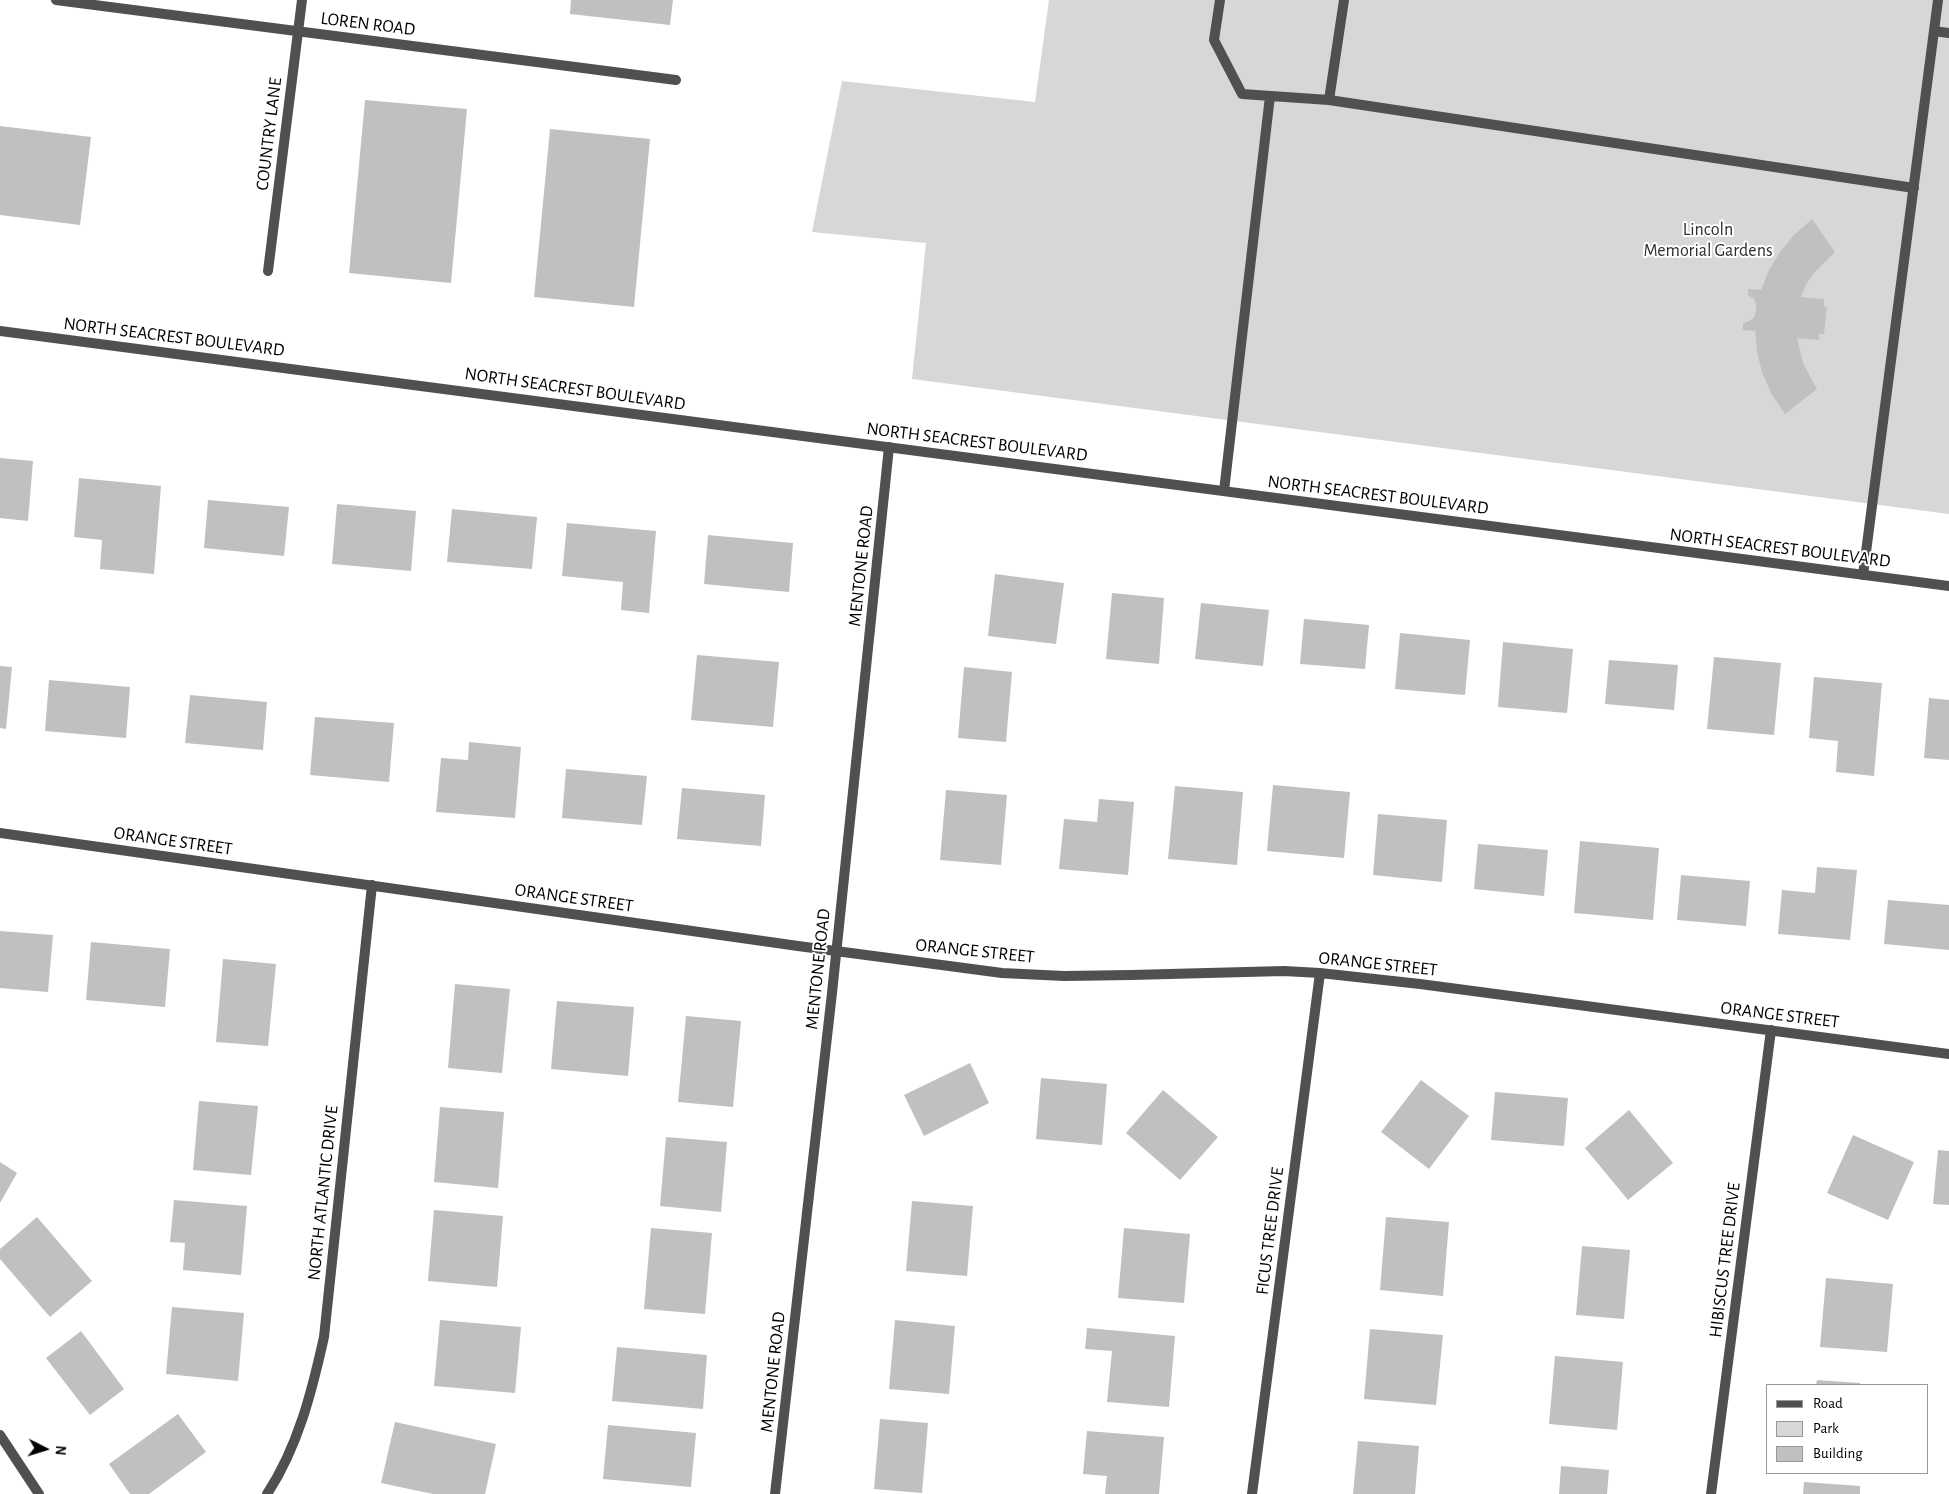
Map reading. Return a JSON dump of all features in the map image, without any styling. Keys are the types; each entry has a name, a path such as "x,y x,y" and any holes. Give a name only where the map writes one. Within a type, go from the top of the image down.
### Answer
{"street":[{"name":"LOREN ROAD","path":"56,0 676,80"},
{"name":"COUNTRY LANE","path":"268,271 302,0"},
{"path":"1220,0 1214,40 1242,94 1329,100 1914,188"},
{"path":"1329,100 1344,0"},
{"path":"1863,575 1938,0"},
{"path":"1934,31 1949,33"},
{"path":"1224,491 1270,96"},
{"name":"NORTH SEACREST BOULEVARD","path":"0,331 1949,586"},
{"name":"MENTONE ROAD","path":"776,1494 837,950 890,447"},
{"name":"ORANGE STREET","path":"0,833 1002,973 1064,976 1275,971 1320,973 1420,984 1949,1054"},
{"name":"NORTH ATLANTIC DRIVE","path":"267,1494 288,1456 310,1398 324,1337 372,885"},
{"name":"FICUS TREE DRIVE","path":"1252,1494 1320,973"},
{"name":"HIBISCUS TREE DRIVE","path":"1711,1494 1771,1030"},
{"path":"0,1435 38,1494"}],"green space":[{"name":"Lincoln Memorial Gardens","path":"1049,0 1949,0 1949,514 912,379 926,243 812,232 842,81 1035,102"}],"building":[{"path":"571,0 673,0 670,25 570,14"},
{"path":"365,100 467,109 451,283 349,273"},
{"path":"0,126 91,137 80,225 0,215"},
{"path":"550,129 650,139 634,307 534,297"},
{"path":"1812,219 1835,252 1814,273 1806,284 1801,297 1824,299 1824,307 1827,307 1824,334 1819,334 1819,340 1797,338 1803,363 1817,389 1785,414 1771,393 1762,372 1757,352 1755,331 1743,330 1743,324 1754,318 1756,311 1754,299 1748,295 1748,289 1761,290 1769,270 1780,252 1794,235"},
{"path":"0,458 33,461 28,521 0,518"},
{"path":"79,478 161,486 154,574 100,569 102,540 74,537"},
{"path":"208,500 289,507 284,556 204,548"},
{"path":"337,504 416,511 411,571 332,564"},
{"path":"452,509 537,517 532,569 447,562"},
{"path":"567,523 656,531 649,613 621,610 623,582 562,576"},
{"path":"708,535 793,543 789,592 704,584"},
{"path":"995,574 1064,583 1056,644 988,636"},
{"path":"1112,593 1164,598 1159,664 1106,659"},
{"path":"1201,603 1269,610 1263,666 1195,659"},
{"path":"1304,619 1369,625 1365,669 1300,664"},
{"path":"1400,633 1470,640 1465,695 1395,689"},
{"path":"1503,642 1573,649 1567,713 1498,707"},
{"path":"697,655 779,662 773,727 691,720"},
{"path":"1714,657 1781,663 1774,735 1707,729"},
{"path":"1609,660 1678,665 1674,710 1605,704"},
{"path":"0,666 12,667 6,729 0,728"},
{"path":"964,667 1012,672 1006,742 958,738"},
{"path":"1814,677 1882,683 1874,776 1836,772 1838,741 1809,738"},
{"path":"49,680 130,687 126,738 45,731"},
{"path":"190,695 267,702 263,750 185,743"},
{"path":"1929,698 1949,700 1949,760 1924,758"},
{"path":"315,717 394,723 389,782 310,775"},
{"path":"469,742 521,747 515,818 436,812 441,758 468,760"},
{"path":"566,769 647,776 642,825 562,818"},
{"path":"1273,785 1350,792 1344,858 1267,851"},
{"path":"1175,786 1243,792 1237,865 1168,859"},
{"path":"682,788 765,795 761,846 677,839"},
{"path":"946,790 1007,795 1001,865 940,860"},
{"path":"1099,799 1134,802 1128,875 1059,869 1064,819 1097,822"},
{"path":"1378,814 1447,820 1442,882 1373,875"},
{"path":"1580,841 1659,848 1653,920 1574,913"},
{"path":"1478,844 1548,850 1544,896 1474,889"},
{"path":"1817,867 1857,870 1850,940 1778,934 1782,890 1815,893"},
{"path":"1681,875 1750,881 1746,926 1677,920"},
{"path":"1888,900 1949,905 1949,950 1884,944"},
{"path":"0,931 53,935 48,992 0,988"},
{"path":"91,942 170,949 165,1007 86,1000"},
{"path":"223,959 276,964 268,1046 216,1042"},
{"path":"455,984 510,989 502,1073 448,1068"},
{"path":"557,1001 634,1007 628,1076 551,1069"},
{"path":"686,1016 741,1021 733,1107 678,1102"},
{"path":"970,1063 989,1103 924,1136 904,1095"},
{"path":"1041,1078 1107,1084 1102,1145 1036,1139"},
{"path":"1421,1080 1469,1116 1429,1169 1381,1132"},
{"path":"1163,1090 1218,1137 1180,1180 1126,1133"},
{"path":"1495,1092 1568,1098 1564,1146 1491,1140"},
{"path":"199,1101 258,1106 251,1175 193,1170"},
{"path":"440,1107 504,1112 498,1188 434,1182"},
{"path":"1629,1110 1673,1163 1628,1200 1585,1148"},
{"path":"1853,1135 1914,1162 1888,1220 1827,1193"},
{"path":"666,1137 727,1142 721,1212 660,1206"},
{"path":"1938,1150 1949,1151 1949,1205 1933,1204"},
{"path":"0,1162 17,1173 0,1203"},
{"path":"174,1200 247,1206 241,1275 183,1270 185,1243 170,1242"},
{"path":"912,1201 973,1206 967,1276 906,1271"},
{"path":"434,1210 503,1216 497,1287 428,1281"},
{"path":"37,1217 92,1281 50,1317 0,1259 0,1249"},
{"path":"1386,1217 1449,1222 1443,1296 1380,1290"},
{"path":"651,1228 712,1233 705,1314 644,1309"},
{"path":"1124,1228 1190,1234 1184,1303 1118,1298"},
{"path":"1582,1246 1630,1250 1624,1319 1576,1315"},
{"path":"1826,1278 1893,1284 1887,1352 1820,1347"},
{"path":"172,1307 244,1313 238,1381 166,1374"},
{"path":"440,1320 521,1327 515,1393 434,1386"},
{"path":"895,1320 955,1326 949,1394 889,1389"},
{"path":"1087,1328 1175,1336 1169,1407 1107,1402 1112,1351 1085,1349"},
{"path":"1370,1329 1443,1335 1436,1405 1364,1399"},
{"path":"81,1331 124,1389 90,1415 46,1358"},
{"path":"617,1347 707,1355 703,1409 612,1401"},
{"path":"1555,1356 1623,1362 1617,1430 1549,1424"},
{"path":"1817,1380 1860,1383 1860,1384 1816,1384"},
{"path":"178,1414 206,1452 149,1494 130,1494 109,1464"},
{"path":"880,1419 928,1423 922,1493 874,1489"},
{"path":"395,1422 496,1444 485,1494 433,1494 381,1483"},
{"path":"608,1425 696,1433 691,1487 603,1479"},
{"path":"1087,1431 1164,1437 1159,1494 1105,1494 1107,1476 1083,1474"},
{"path":"1358,1441 1419,1446 1415,1494 1353,1494"},
{"path":"1561,1466 1609,1470 1607,1494 1559,1494"},
{"path":"1804,1482 1860,1486 1860,1494 1803,1494"}]}
